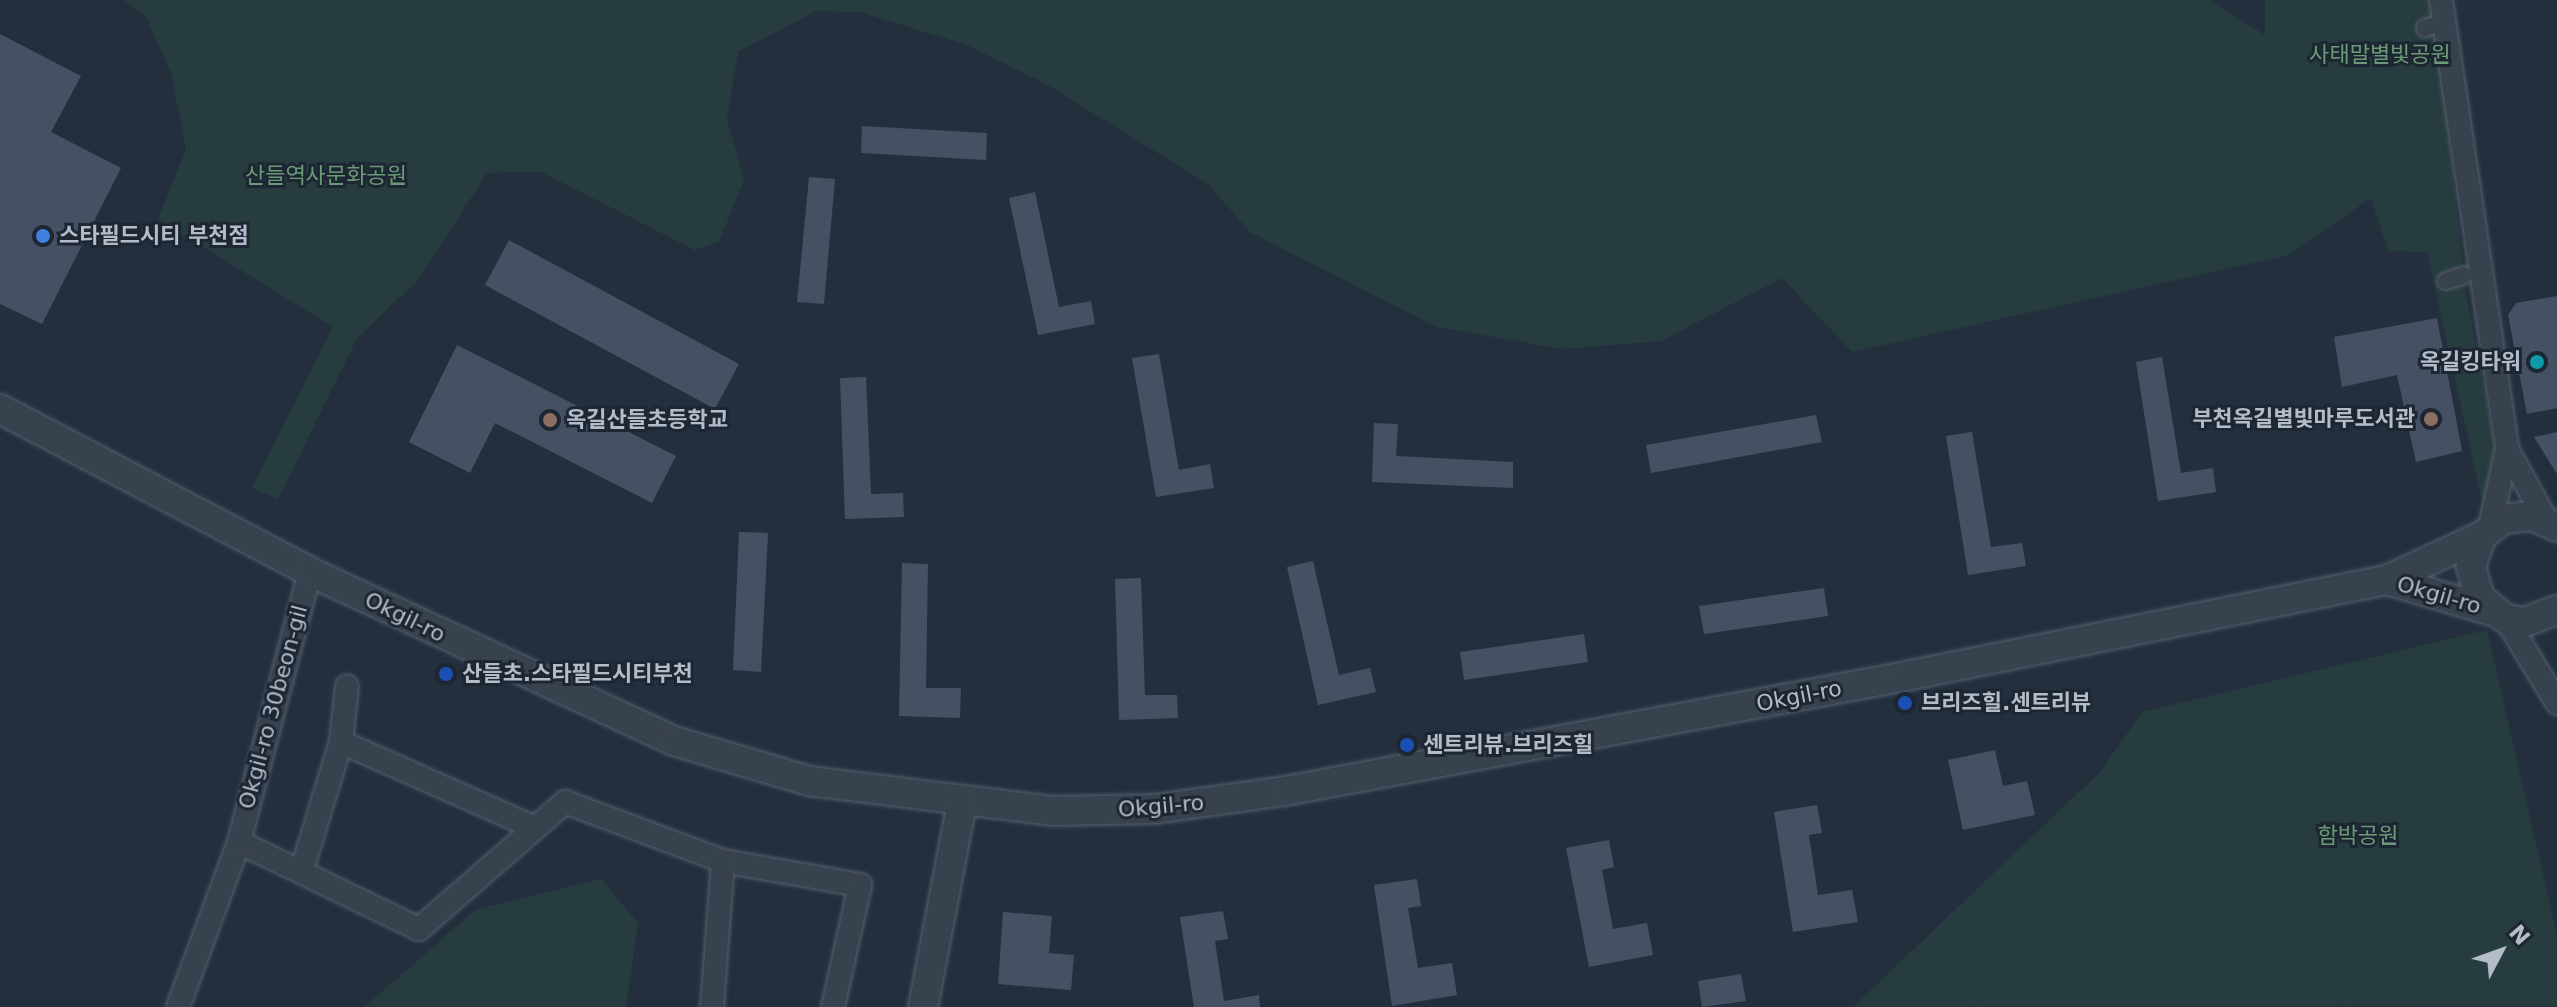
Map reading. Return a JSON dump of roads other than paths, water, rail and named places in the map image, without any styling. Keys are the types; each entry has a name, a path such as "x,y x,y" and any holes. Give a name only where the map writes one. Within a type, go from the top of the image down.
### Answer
{"street":[{"path":"2441,0 2479,296 2507,449 2552,523"},
{"path":"2446,281 2464,275"},
{"name":"Okgil-ro","path":"0,409 310,572 674,741 809,781 962,803 1104,811 1285,791 2387,580 2517,516 2552,523"},
{"path":"2507,449 2472,575 2557,703"},
{"name":"Okgil-ro 30beon-gil","path":"178,1007 239,842 310,572"},
{"name":"Okgil-ro","path":"2387,580 2499,615"},
{"path":"2499,615 2525,622 2557,610"},
{"path":"302,870 341,742 347,686"},
{"path":"341,742 533,827"},
{"path":"239,842 419,929 565,802 723,861 860,885 833,1007"},
{"path":"923,1007 962,803"},
{"path":"712,1007 723,861"}],"place":[{"name":"스타필드시티 부천점","path":"43,236"},
{"name":"옥길킹타워","path":"2537,362"},
{"name":"부천옥길별빛마루도서관","path":"2431,419"},
{"name":"옥길산들초등학교","path":"550,420"},
{"name":"산들초.스타필드시티부천","path":"446,674"},
{"name":"브리즈힐.센트리뷰","path":"1905,703"},
{"name":"센트리뷰.브리즈힐","path":"1407,745"}],"park label":[{"name":"사태말별빛공원","path":"2380,55"},
{"name":"산들역사문화공원","path":"326,176"},
{"name":"함박공원","path":"2358,836"}]}
